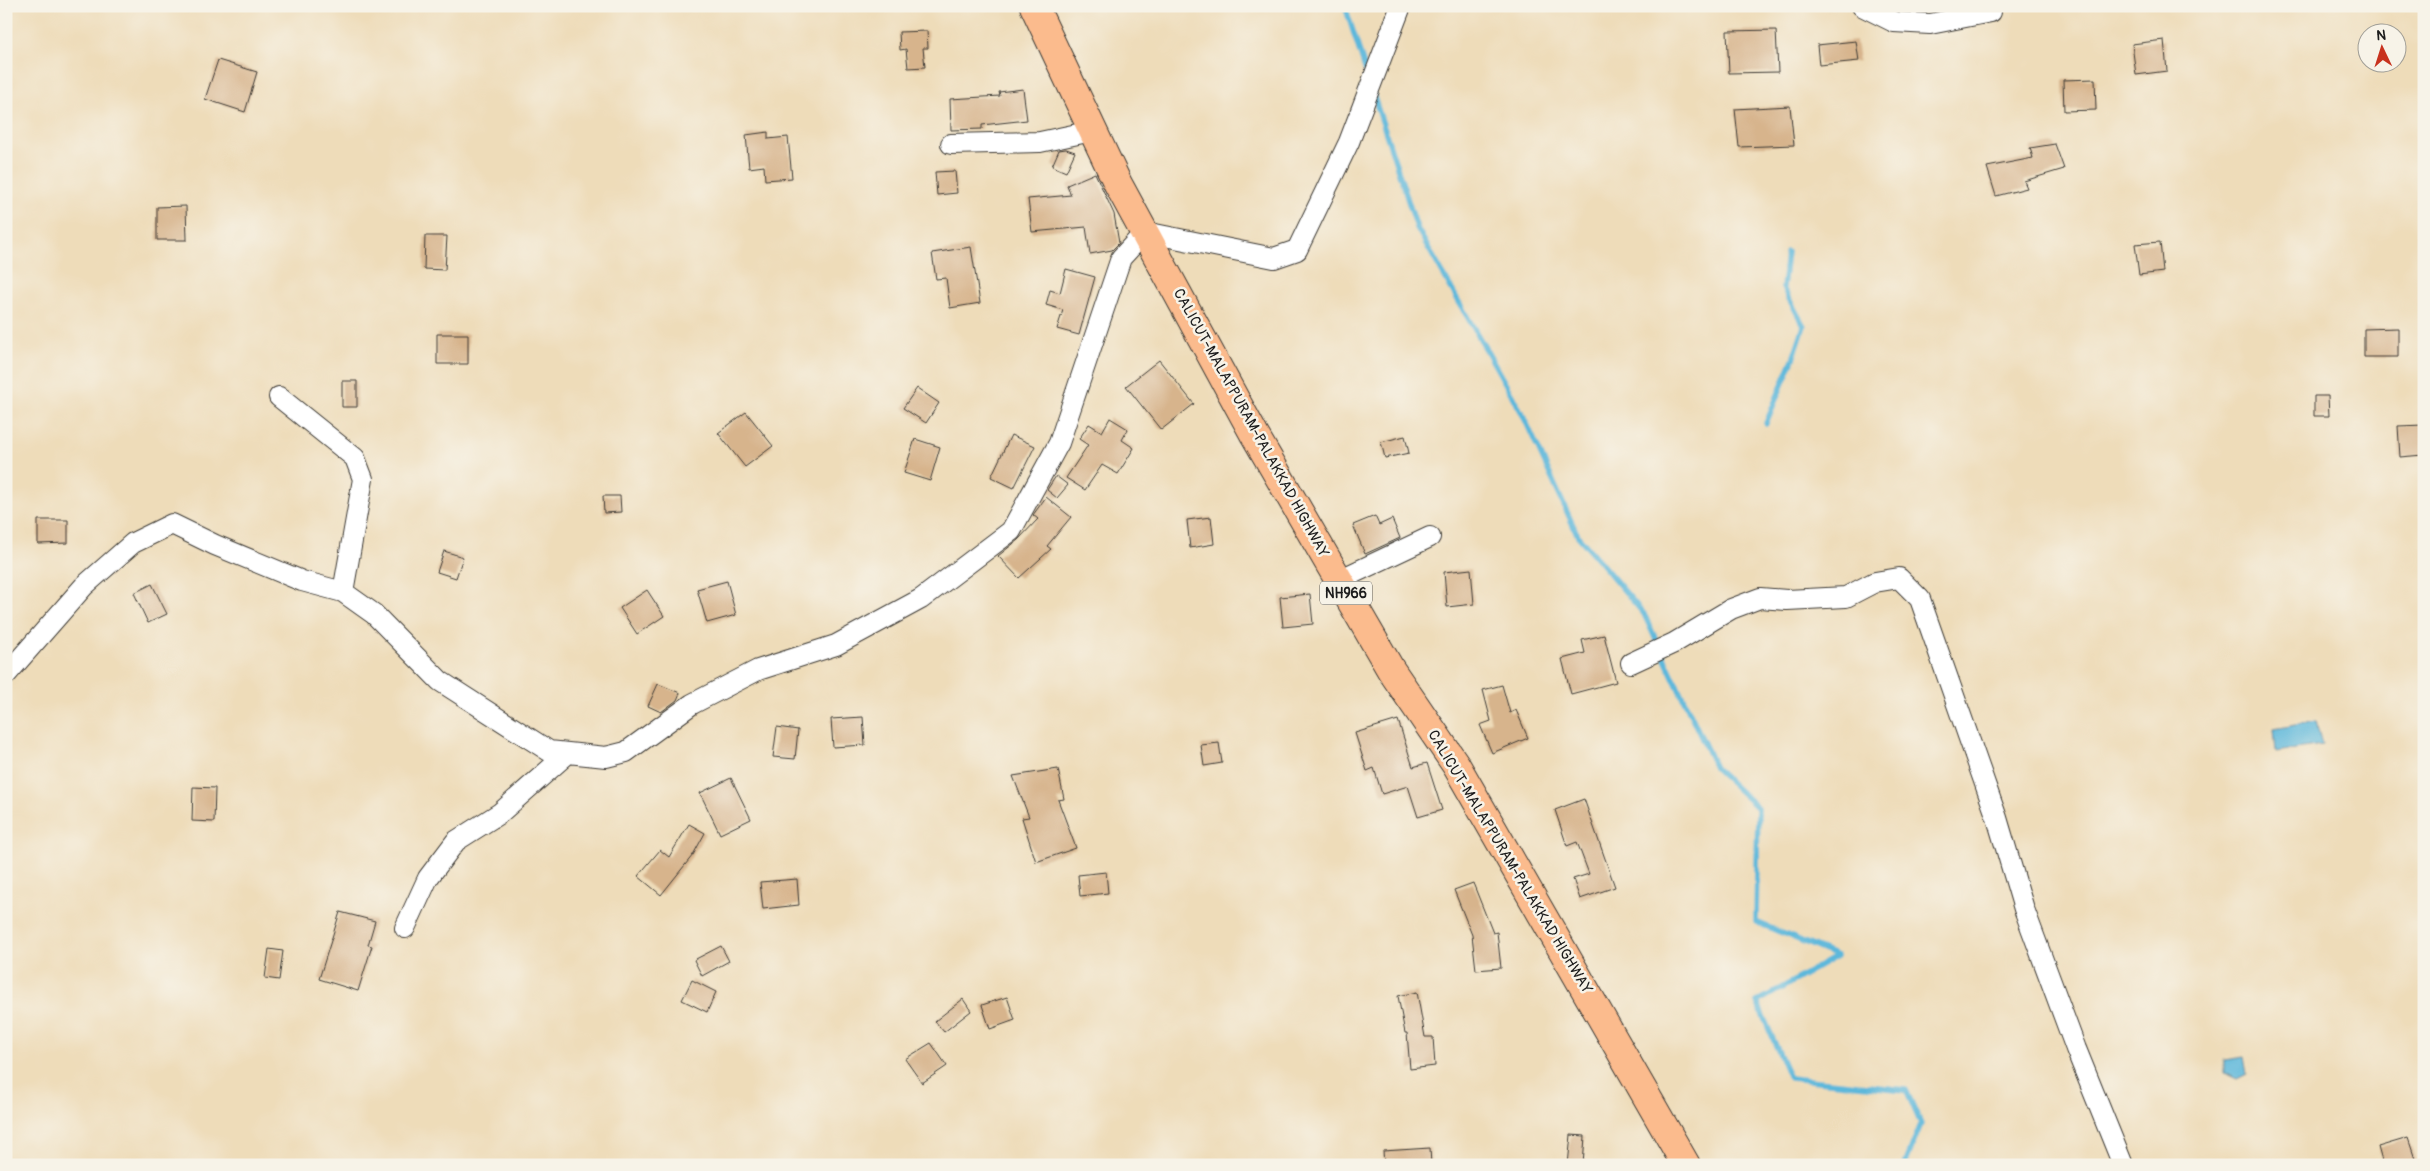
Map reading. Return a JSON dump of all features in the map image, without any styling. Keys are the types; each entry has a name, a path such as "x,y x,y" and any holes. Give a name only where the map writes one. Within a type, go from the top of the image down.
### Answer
{"highway":[{"name":"CALICUT-MALAPPURAM-PALAKKAD HIGHWAY","path":"1034,6 1092,130 1254,434 1391,670 1456,765 1686,1165"}],"street":[{"path":"6,675 84,586 133,543 172,524 215,545 302,581 343,592 374,614 440,681 549,751 606,757 626,752 692,704 758,670 836,645 921,599 1011,531 1059,443 1121,258 1145,232 1274,258 1297,250 1349,142 1379,68 1401,6"},
{"path":"1862,6 1894,22 1930,24 1991,12"},
{"path":"951,144 1040,142 1092,130"},
{"path":"279,397 355,458 363,479 343,592"},
{"path":"1339,580 1430,537"},
{"path":"1639,660 1674,643 1731,608 1760,598 1788,600 1846,597 1875,582 1899,578 1920,599 1997,818 2024,909 2076,1048 2123,1165"},
{"path":"405,928 428,878 456,841 500,813 566,754"}],"water":[{"path":"2316,721 2322,745 2276,752 2274,729"},
{"path":"2244,1057 2247,1074 2237,1079 2224,1073 2224,1060"}],"building":[{"path":"1776,30 1778,72 1729,73 1727,31"},
{"path":"927,31 928,48 923,48 925,67 908,68 906,49 900,50 899,32"},
{"path":"2164,40 2167,71 2136,75 2132,44"},
{"path":"1856,41 1859,61 1819,65 1817,45"},
{"path":"218,60 257,72 245,112 205,99"},
{"path":"2095,79 2096,110 2064,111 2063,80"},
{"path":"1023,89 1027,120 982,125 982,129 951,130 950,99 1000,96 999,92"},
{"path":"1790,106 1794,145 1739,147 1735,109"},
{"path":"768,132 768,139 788,137 792,178 765,180 764,166 749,168 746,135"},
{"path":"2055,144 2064,169 2024,181 2027,188 1996,196 1987,167 2033,158 2030,148"},
{"path":"1066,149 1075,152 1066,172 1052,166 1059,150"},
{"path":"955,171 957,193 937,195 935,172"},
{"path":"1095,173 1114,214 1119,243 1112,250 1090,254 1086,227 1032,232 1028,199 1071,195 1067,185"},
{"path":"186,206 187,240 157,240 157,207"},
{"path":"425,236 447,236 445,270 424,269"},
{"path":"2160,242 2163,272 2139,275 2135,244"},
{"path":"971,247 980,303 950,308 946,278 936,279 932,253"},
{"path":"1066,269 1095,277 1079,335 1057,329 1063,310 1046,305 1050,290 1060,293"},
{"path":"2398,328 2398,357 2364,357 2364,329"},
{"path":"437,334 468,334 468,364 437,364"},
{"path":"1159,360 1194,404 1161,430 1126,386"},
{"path":"342,381 357,381 357,407 342,407"},
{"path":"917,388 939,403 926,423 903,408"},
{"path":"2314,396 2328,396 2329,416 2314,416"},
{"path":"746,412 773,446 745,467 718,433"},
{"path":"1110,418 1128,429 1122,440 1134,448 1118,474 1102,465 1085,490 1066,478 1088,445 1079,439 1089,424 1102,432"},
{"path":"2424,425 2423,455 2400,457 2398,426"},
{"path":"1011,435 1035,446 1014,488 991,477"},
{"path":"1405,436 1409,453 1385,458 1381,442"},
{"path":"915,439 940,447 930,481 904,473"},
{"path":"1056,476 1068,485 1057,498 1047,490"},
{"path":"603,496 620,496 621,512 604,513"},
{"path":"1046,497 1071,517 1047,546 1051,549 1019,578 998,556 1018,540 1038,519 1033,515"},
{"path":"1375,516 1379,525 1392,519 1400,538 1365,554 1353,525"},
{"path":"1211,517 1214,544 1190,548 1187,520"},
{"path":"38,520 68,520 68,543 38,544"},
{"path":"444,551 463,557 456,578 437,572"},
{"path":"1471,569 1474,604 1447,607 1444,572"},
{"path":"727,581 736,615 707,623 697,589"},
{"path":"152,584 167,614 148,623 134,593"},
{"path":"647,590 664,616 637,634 620,608"},
{"path":"1310,594 1313,624 1283,627 1280,597"},
{"path":"1604,635 1616,682 1571,694 1562,659 1585,653 1582,640"},
{"path":"658,684 680,693 677,700 661,712 648,706"},
{"path":"1502,685 1510,713 1516,710 1528,738 1492,753 1480,725 1491,721 1483,690"},
{"path":"863,717 865,745 833,747 831,719"},
{"path":"1398,720 1413,767 1427,763 1442,810 1418,817 1408,786 1382,794 1374,768 1367,771 1355,733"},
{"path":"777,727 798,730 795,759 773,757"},
{"path":"1219,743 1222,763 1204,766 1201,745"},
{"path":"1058,769 1064,799 1058,800 1076,848 1036,862 1022,818 1029,817 1013,776"},
{"path":"731,778 751,819 720,834 700,793"},
{"path":"193,787 215,788 214,822 192,821"},
{"path":"1584,799 1615,887 1580,899 1573,879 1589,874 1577,842 1567,846 1555,810"},
{"path":"689,824 705,833 693,855 661,895 638,876 660,850 669,857"},
{"path":"1106,872 1108,893 1080,896 1078,875"},
{"path":"797,879 799,905 763,909 760,882"},
{"path":"1473,883 1493,933 1497,932 1501,968 1476,970 1472,935 1454,890"},
{"path":"340,912 375,921 368,945 372,946 358,991 319,979"},
{"path":"721,946 729,961 702,976 694,960"},
{"path":"269,949 283,951 279,980 265,978"},
{"path":"692,980 716,992 707,1012 682,1000"},
{"path":"1417,992 1425,1037 1433,1037 1435,1066 1410,1069 1407,1033 1405,1033 1398,996"},
{"path":"1007,997 1015,1020 990,1029 982,1005"},
{"path":"963,999 971,1011 944,1032 935,1021"},
{"path":"931,1043 947,1066 922,1083 905,1059"},
{"path":"1571,1135 1585,1136 1583,1165 1568,1165"},
{"path":"2408,1138 2417,1165 2383,1165 2378,1147"},
{"path":"1430,1148 1431,1165 1384,1165 1383,1151"}],"waterway":[{"path":"1345,6 1368,78"},
{"path":"1373,94 1417,228 1522,413 1578,536 1644,614 1716,769 1758,808 1756,922 1837,956 1757,1002 1790,1078 1906,1090 1921,1124 1905,1165"},
{"path":"1766,423 1793,359 1804,326 1783,288 1787,252"}]}
